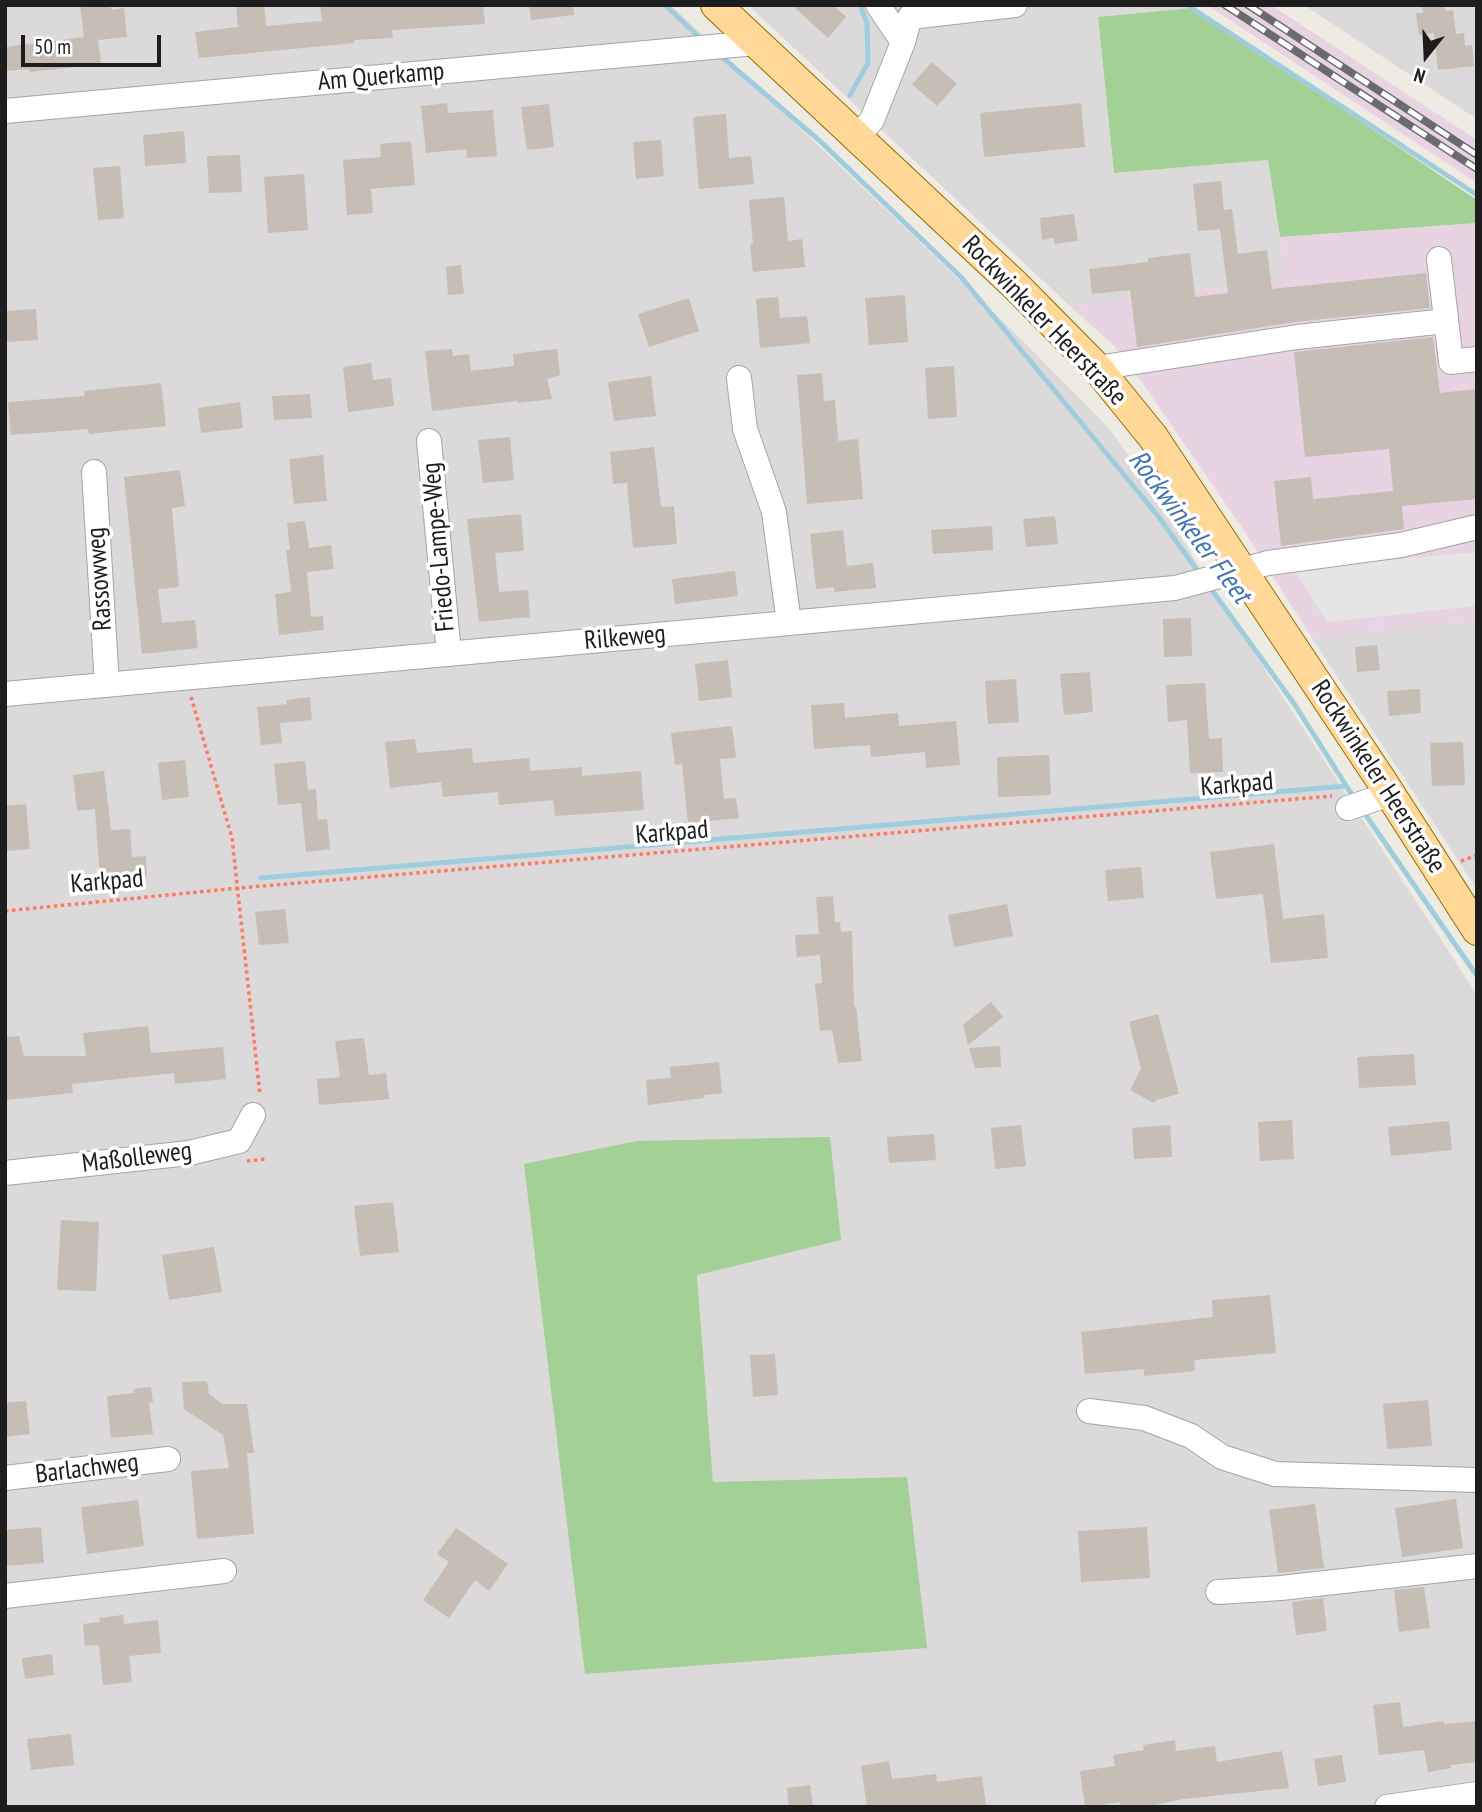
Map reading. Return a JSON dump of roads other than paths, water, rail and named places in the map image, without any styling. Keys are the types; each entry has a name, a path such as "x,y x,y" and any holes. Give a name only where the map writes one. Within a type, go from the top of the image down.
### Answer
{"main road":[{"name":"Rockwinkeler Heerstraße","path":"716,5 1016,286 1097,368 1153,437 1361,800 1477,930"}],"street":[{"path":"878,5 903,41"},
{"path":"857,137 872,120 903,41 909,18 1015,5"},
{"name":"Am Querkamp","path":"5,111 756,43"},
{"path":"1439,259 1451,362 1477,359"},
{"path":"1097,368 1297,337 1446,321"},
{"path":"739,378 745,429 774,512 789,623"},
{"name":"Friedo-Lampe-Weg","path":"429,441 449,654"},
{"name":"Rassowweg","path":"94,472 107,685"},
{"name":"Rilkeweg","path":"5,694 1175,588 1268,563 1401,545 1477,527"},
{"name":"Maßolleweg","path":"5,1173 189,1153 239,1141 253,1115"},
{"path":"1089,1411 1144,1418 1191,1436 1222,1457 1275,1474 1477,1480"},
{"name":"Barlachweg","path":"5,1478 168,1459"},
{"path":"1218,1592 1281,1588 1477,1566"},
{"path":"5,1596 224,1571"},
{"path":"1387,1807 1477,1794"}],"waterway":[{"path":"665,5 701,39"},
{"name":"Rockwinkeler Fleet","path":"850,95 868,63 867,23 860,5"},
{"path":"1187,5 1477,195"},
{"name":"Rockwinkeler Fleet","path":"722,57 820,141 961,277 1158,516 1199,573"},
{"name":"Rockwinkeler Fleet","path":"1209,586 1295,705 1354,798"},
{"path":"261,878 1346,786"},
{"name":"Rockwinkeler Fleet","path":"1363,811 1477,976"}],"railway":[{"path":"1225,5 1477,169"},
{"path":"1248,5 1477,155"}]}
